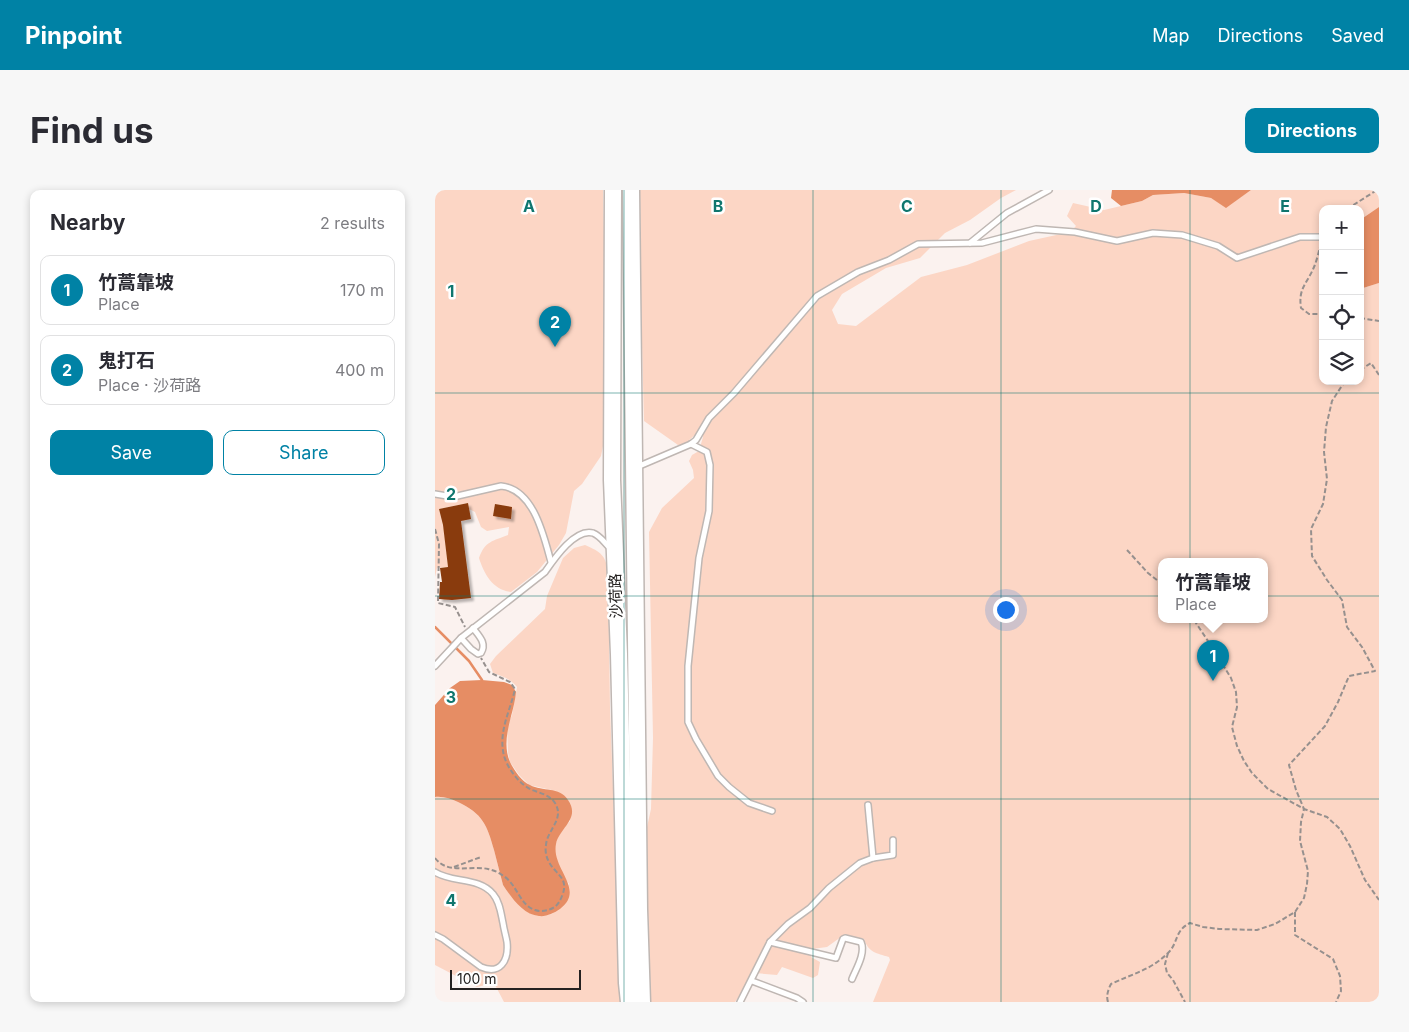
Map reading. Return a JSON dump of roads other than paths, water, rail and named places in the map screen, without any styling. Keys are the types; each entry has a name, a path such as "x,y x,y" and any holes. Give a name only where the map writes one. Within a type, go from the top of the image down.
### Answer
{"main road":[{"name":"沙荷路","path":"613,190 612,480 629,1002"},
{"name":"沙荷路","path":"631,190 633,468 642,1002"}],"lane":[{"path":"970,243 1007,213 1049,190"},
{"path":"633,468 691,444 696,440 709,418 734,393 817,296 858,272 889,260 918,244 982,243 1036,229 1075,232 1117,241 1153,234 1183,235 1218,246 1237,258 1300,237 1319,237"},
{"path":"691,444 707,452 710,465 709,511 699,558 688,666 688,722 718,776 749,803 772,811"},
{"path":"435,494 453,497 501,486 507,486 514,490 533,510 551,562"},
{"path":"435,666 473,628 545,572 551,562 579,534 591,533 597,536 615,552"},
{"path":"459,640 473,652 479,654 483,651 481,638 473,628"},
{"path":"868,805 873,858"},
{"path":"740,1002 770,942 788,924 810,908 829,888 860,863 873,858 893,855 893,840"},
{"path":"435,872 483,886 493,894 499,905 507,942 505,960 499,968 486,969 435,935"},
{"path":"770,942 835,958 843,939 861,942 863,946 862,953 852,979"},
{"path":"752,981 803,1002"}],"waterway":[{"path":"435,627 469,661 482,680"}],"place":[{"name":"鬼打石","path":"555,347"},
{"name":"竹蒿靠坡","path":"1213,681"}]}
